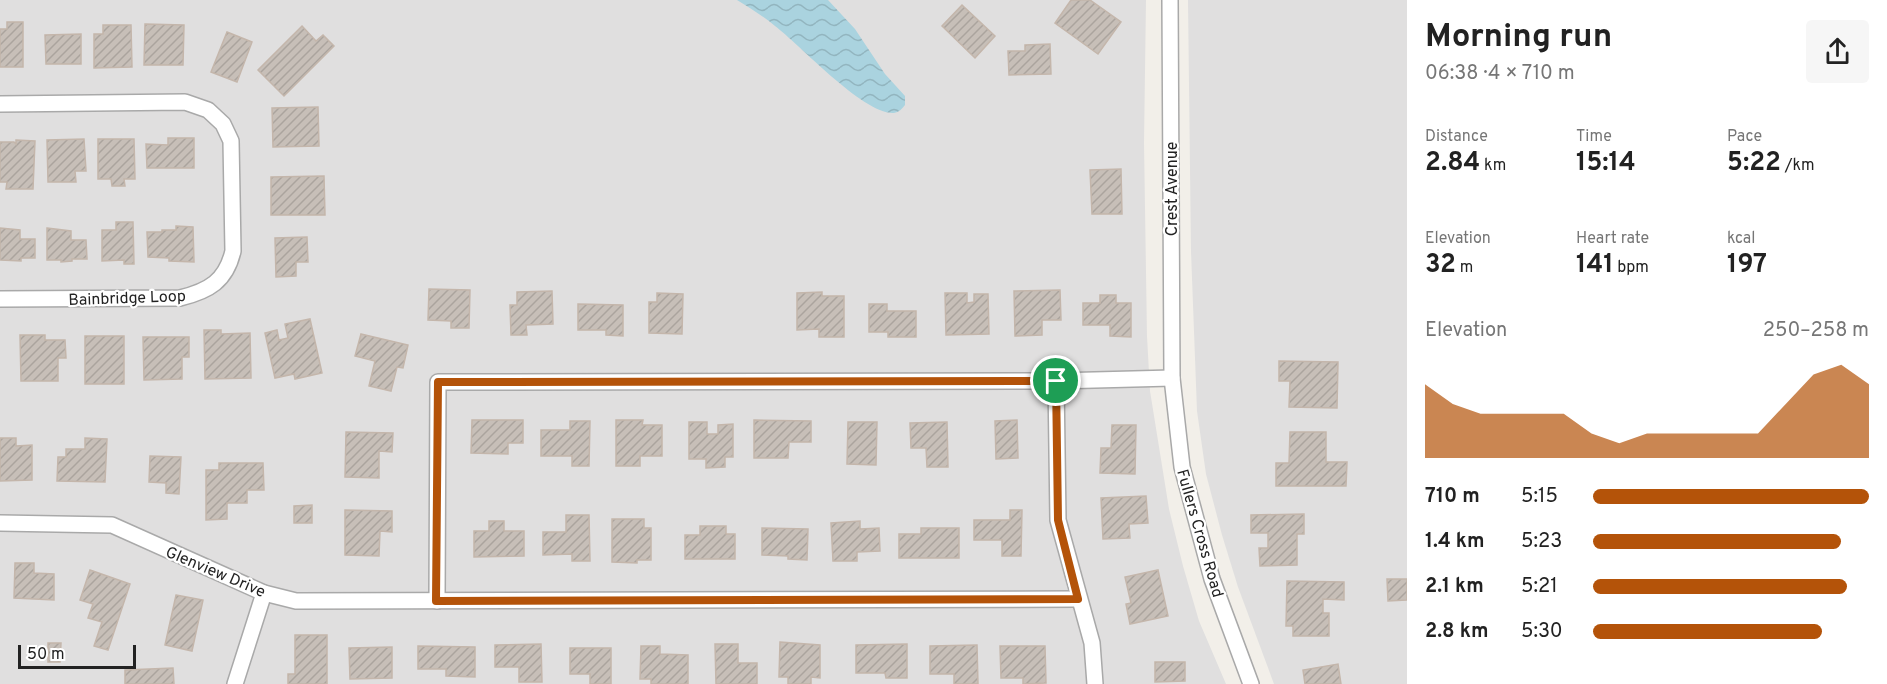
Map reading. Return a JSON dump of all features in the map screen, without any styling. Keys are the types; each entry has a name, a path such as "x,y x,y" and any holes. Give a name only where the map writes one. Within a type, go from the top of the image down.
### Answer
{"street":[{"name":"Crest Avenue","path":"1170,0 1172,378"},
{"name":"Bainbridge Loop","path":"0,104 185,102 208,110 223,124 231,141 233,251 230,264 221,278 202,293 180,298 0,299"},
{"path":"436,601 438,382 1056,381 1172,378"},
{"name":"Fullers Cross Road","path":"1172,378 1182,467 1212,579 1251,684"},
{"path":"1056,381 1058,520 1092,643 1095,684"},
{"name":"Glenview Drive","path":"0,523 111,525 264,593 296,601 1078,599"},
{"path":"234,684 264,593"}],"shaded area":[{"path":"0,0 1146,0 1144,143 1150,391 1169,509 1183,566 1199,621 1226,684 0,684"},
{"path":"1188,0 1407,0 1407,684 1274,684 1238,587 1206,474 1197,411 1191,251"}],"water":[{"path":"737,0 828,0 855,29 885,74 905,96 905,105 894,113 881,111 866,103 832,77 770,22"}],"building":[{"path":"1071,0 1090,0 1121,22 1098,54 1055,23"},
{"path":"962,5 995,36 975,58 942,26"},
{"path":"7,22 23,22 23,67 0,67 0,29 7,29"},
{"path":"145,24 184,25 183,65 144,65"},
{"path":"103,25 131,25 132,67 94,68 94,34 103,34"},
{"path":"302,26 316,41 323,35 334,46 284,96 258,70"},
{"path":"227,32 252,42 237,82 211,72"},
{"path":"81,34 81,64 46,64 45,35"},
{"path":"1050,44 1051,74 1009,75 1008,51 1025,51 1025,45"},
{"path":"318,107 319,146 273,147 272,108"},
{"path":"168,138 194,138 194,168 147,168 146,144 168,145"},
{"path":"84,139 86,171 75,171 76,182 48,182 47,140"},
{"path":"98,139 134,139 135,179 124,179 125,186 112,186 111,179 98,179"},
{"path":"16,140 35,141 33,189 6,189 7,182 0,182 0,142 16,144"},
{"path":"1121,169 1122,214 1092,214 1090,170"},
{"path":"324,176 325,215 271,215 271,177"},
{"path":"116,222 133,222 134,264 124,264 124,260 102,261 102,230 116,230"},
{"path":"176,226 193,227 194,262 148,257 147,232 176,230"},
{"path":"0,228 20,230 20,239 35,239 35,258 21,258 21,261 0,260"},
{"path":"47,228 71,231 71,240 86,240 87,259 61,262 61,260 47,260"},
{"path":"307,237 308,262 296,262 296,276 276,277 275,238"},
{"path":"429,289 470,290 469,328 451,328 451,321 428,320"},
{"path":"1060,290 1061,320 1042,320 1042,335 1015,336 1014,291"},
{"path":"552,291 553,324 526,325 527,335 511,335 510,305 517,305 517,292"},
{"path":"822,292 822,296 844,296 844,337 819,337 819,329 797,330 797,293"},
{"path":"657,293 683,294 682,334 649,333 649,302 657,302"},
{"path":"945,293 967,293 967,303 974,302 974,294 988,294 989,334 946,335"},
{"path":"1100,295 1116,295 1116,303 1131,303 1131,337 1110,336 1110,325 1083,325 1083,303 1100,303"},
{"path":"578,304 623,305 623,336 606,335 606,330 578,330"},
{"path":"869,304 887,304 887,311 916,311 916,337 888,337 888,332 869,332"},
{"path":"310,319 322,373 295,379 294,374 275,378 265,333 277,330 279,340 288,338 285,324"},
{"path":"204,330 221,330 221,334 250,333 251,378 205,379"},
{"path":"361,334 408,345 403,368 397,367 391,391 369,386 375,361 355,356"},
{"path":"20,335 45,335 45,340 65,340 66,358 58,358 58,381 21,381"},
{"path":"85,336 124,336 124,384 85,384"},
{"path":"143,337 189,337 189,357 182,357 182,379 144,380"},
{"path":"1279,361 1338,362 1337,408 1289,407 1290,381 1279,381"},
{"path":"472,420 523,420 523,443 508,443 508,454 471,453"},
{"path":"616,420 643,420 642,425 662,425 662,456 640,456 640,466 616,466"},
{"path":"754,420 811,421 811,442 789,442 788,458 754,458"},
{"path":"1017,420 1018,458 996,459 995,421"},
{"path":"570,421 590,421 589,466 572,466 572,456 541,456 541,430 570,430"},
{"path":"689,422 707,422 707,434 718,434 718,425 733,424 733,457 725,457 725,467 706,468 706,459 689,459"},
{"path":"848,422 877,422 876,465 847,464"},
{"path":"947,422 948,467 927,467 926,448 911,448 910,423"},
{"path":"1112,425 1136,425 1135,474 1100,473 1101,448 1111,448"},
{"path":"346,432 393,433 392,452 379,451 379,478 345,477"},
{"path":"1290,432 1326,432 1326,462 1347,462 1346,486 1276,486 1276,463 1289,463"},
{"path":"0,438 16,438 16,446 32,445 32,480 0,481"},
{"path":"85,438 107,439 105,482 57,481 58,457 66,457 66,449 85,449"},
{"path":"150,456 181,457 179,494 166,493 166,483 149,482"},
{"path":"219,463 263,463 264,490 247,490 247,503 227,503 227,519 206,520 206,470 219,470"},
{"path":"1146,496 1148,523 1129,524 1130,538 1103,539 1101,498"},
{"path":"312,505 312,523 294,523 294,506"},
{"path":"345,510 392,511 392,532 380,531 379,556 345,555"},
{"path":"1010,510 1022,510 1021,556 1002,556 1002,540 974,540 974,520 1010,520"},
{"path":"1304,514 1304,534 1297,534 1297,565 1260,566 1259,548 1268,548 1268,533 1251,533 1251,515"},
{"path":"566,515 589,515 590,561 572,561 572,554 543,555 543,532 566,532"},
{"path":"612,519 644,519 644,528 651,528 651,560 637,560 637,563 612,562"},
{"path":"489,521 504,521 504,531 524,531 524,556 474,557 474,531 489,531"},
{"path":"860,521 860,529 879,528 880,551 857,552 857,561 833,561 831,523"},
{"path":"700,526 726,526 726,534 735,534 735,559 685,559 685,535 700,535"},
{"path":"762,528 808,529 807,560 788,559 788,556 762,555"},
{"path":"921,528 959,528 959,558 899,558 899,534 921,534"},
{"path":"15,563 34,563 34,573 54,574 54,600 14,598"},
{"path":"90,570 130,584 108,650 94,646 102,622 88,618 93,604 80,600"},
{"path":"1158,570 1168,616 1130,624 1126,604 1131,603 1125,577"},
{"path":"1387,579 1407,579 1407,600 1388,601"},
{"path":"1287,581 1344,582 1344,600 1323,599 1323,613 1329,613 1329,636 1293,636 1293,626 1286,626"},
{"path":"176,595 203,600 192,651 165,645"},
{"path":"295,635 327,635 327,684 288,684 288,674 295,674"},
{"path":"780,642 820,645 820,678 811,677 811,684 788,684 788,677 779,677"},
{"path":"48,643 61,643 60,662 48,662"},
{"path":"541,644 542,682 519,682 519,667 495,667 495,645"},
{"path":"715,644 738,644 738,663 757,663 757,684 716,684"},
{"path":"907,644 907,678 886,678 885,673 856,673 856,645"},
{"path":"977,645 978,684 954,684 954,674 930,674 930,646"},
{"path":"418,646 475,647 475,677 446,676 446,669 418,669"},
{"path":"641,646 660,646 660,654 688,655 688,684 651,684 651,679 640,679"},
{"path":"1000,646 1045,646 1046,683 1023,684 1023,678 1001,678"},
{"path":"392,647 392,678 350,679 349,648"},
{"path":"570,648 611,648 611,684 590,684 590,674 570,674"},
{"path":"1155,662 1185,662 1185,681 1155,682"},
{"path":"1338,664 1341,684 1305,684 1303,670"},
{"path":"173,668 174,684 125,684 125,670"}],"route":[{"path":"1056,381 1058,520 1078,599 436,601 438,382 1056,381"}]}
